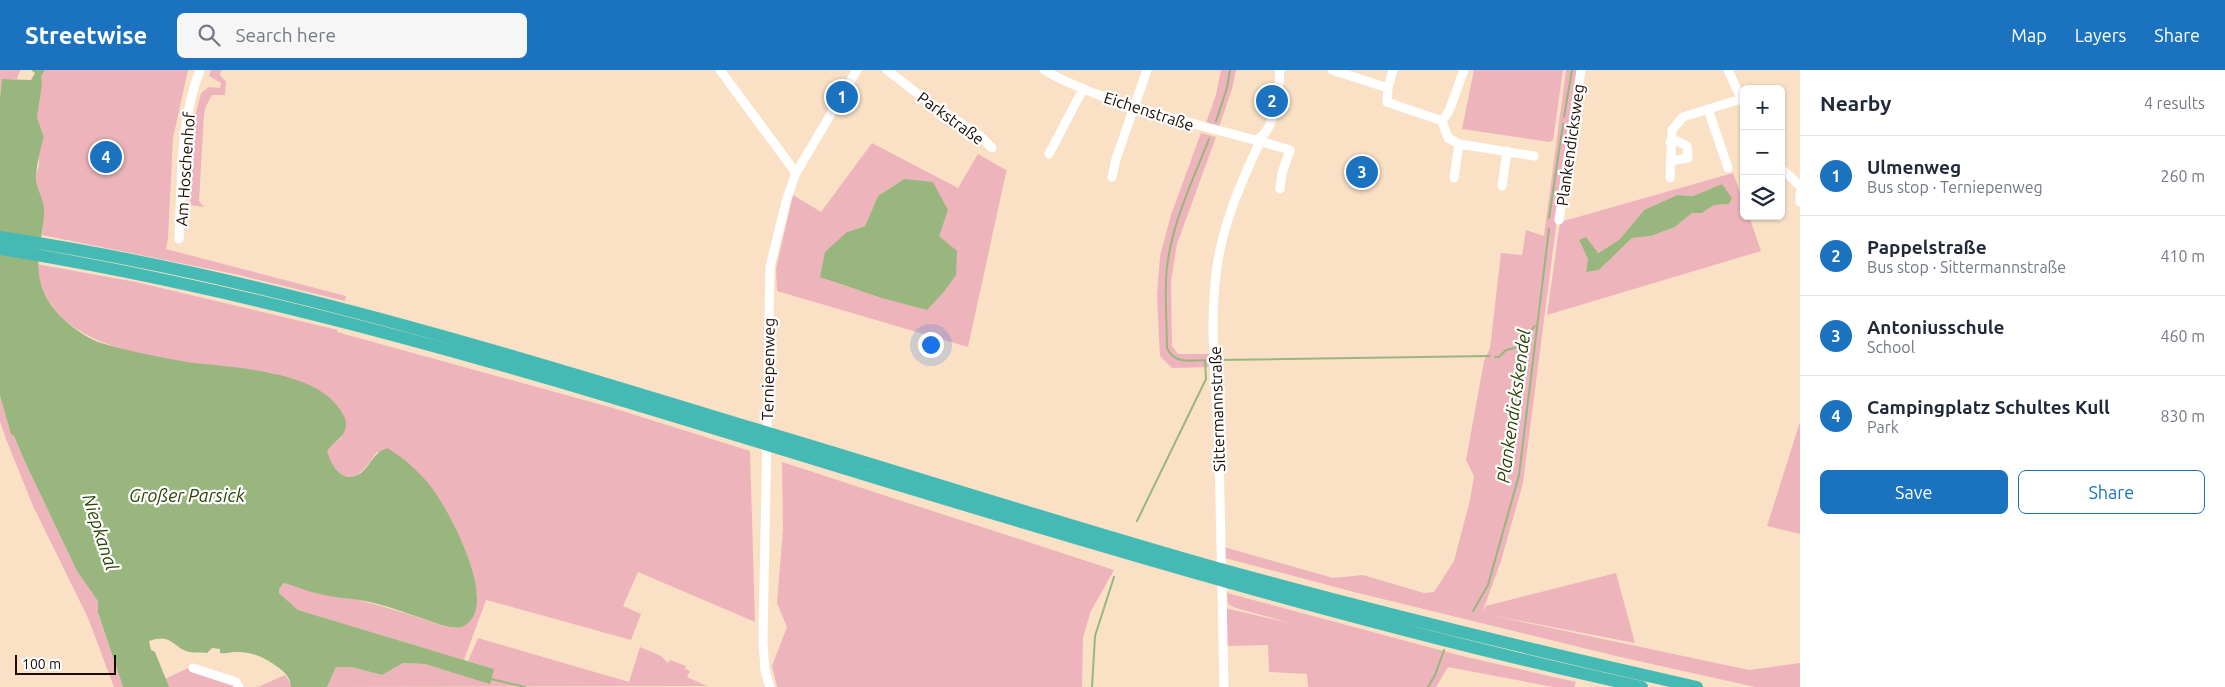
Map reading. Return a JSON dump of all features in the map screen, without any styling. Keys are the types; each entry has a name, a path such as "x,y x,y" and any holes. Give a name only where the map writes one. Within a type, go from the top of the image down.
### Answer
{"highway":[{"path":"0,237 420,342 623,400 1004,517 1214,573 1386,626 1642,687"},
{"path":"0,249 51,251"},
{"path":"1228,577 1697,687"}],"street":[{"name":"Am Hoschenhof","path":"180,239 184,142 189,106 200,70"},
{"path":"720,70 796,173"},
{"name":"Terniepenweg","path":"770,687 765,670 763,642 770,267 787,198 796,173 857,70"},
{"name":"Parkstraße","path":"888,70 923,98 979,135 992,148"},
{"name":"Eichenstraße","path":"1044,70 1082,89 1134,107 1237,136 1258,139"},
{"path":"1112,177 1116,159 1148,70"},
{"name":"Sittermannstraße","path":"1224,687 1214,317 1219,255 1226,224 1239,187 1258,146 1258,139 1267,132 1273,116 1279,89 1280,70"},
{"path":"1333,70 1388,88"},
{"path":"1393,70 1388,88 1387,102 1442,121"},
{"path":"1442,121 1449,111 1464,70"},
{"name":"Plankendicksweg","path":"1559,220 1581,70"},
{"path":"1728,70 1740,97"},
{"path":"1048,154 1082,89"},
{"path":"1670,178 1672,130 1683,117 1708,109 1740,102"},
{"path":"1708,109 1728,168"},
{"path":"1442,121 1448,138 1459,144 1534,156"},
{"path":"1258,139 1290,150 1282,173 1280,189"},
{"path":"1670,143 1677,141 1687,146 1688,158 1670,161"},
{"path":"1454,178 1459,144"},
{"path":"1502,186 1506,151"},
{"path":"1785,172 1800,186"},
{"path":"1800,193 1800,202"},
{"path":"193,668 236,682 239,687"}],"shaded area":[{"path":"0,70 20,70 17,79 2,79 0,98"},
{"path":"45,70 188,70 173,138 166,249 346,296 345,301 239,275 42,235 43,227 39,193 35,178 39,165 39,149 44,137 37,118 42,85 40,77"},
{"path":"211,70 221,70 220,75 226,82 225,95 212,95 204,114 199,201 204,207 190,205 195,116 201,93 209,87 220,88 221,83 209,76"},
{"path":"1221,70 1236,70 1232,89 1219,127 1206,123 1216,95"},
{"path":"1474,70 1563,70 1553,140 1550,142 1462,129"},
{"path":"1566,70 1578,70 1569,126 1523,483 1501,561 1482,613 1486,606 1616,573 1635,643 1485,614 1749,670 1800,663 1800,687 1755,687 1620,657 1354,592 1225,558 1224,547 1333,578 1363,575 1424,593 1434,592 1454,561 1470,500 1474,476 1466,460 1484,361 1490,348 1501,253 1522,255 1526,230 1544,236"},
{"path":"1201,133 1216,137 1177,244 1171,281 1172,346 1178,354 1209,354 1209,367 1172,368 1160,356 1157,295 1160,256 1171,215"},
{"path":"872,143 958,188 978,154 1006,170 1007,168 968,347 777,291 776,269 793,195 821,212","holes":["904,179 939,236 956,274 943,293 927,310 840,284 847,232 865,226 878,196"]},
{"path":"1733,173 1740,192 1740,220 1750,220 1761,251 1547,315 1560,222","holes":["1722,184 1729,204 1714,205 1702,213 1692,213 1675,227 1651,236 1632,238 1599,270 1586,272 1588,259 1579,240 1597,253 1620,239 1644,210 1677,195 1693,196"]},
{"path":"36,264 136,282 338,330 337,332 613,408 750,451 755,622 638,572 623,606 641,614 631,640 486,600 464,660 298,610 279,593 279,589 284,583 374,604 455,628 463,626 474,613 477,593 472,569 449,517 421,475 409,464 377,452 366,467 356,476 345,476 331,463 326,451 342,437 281,377 276,374 260,371 151,356 97,340 74,327 55,309 42,287"},
{"path":"0,396 11,434 14,436 77,571 98,600 98,614 123,687 114,687 88,618 33,506 0,421"},
{"path":"1800,422 1800,534 1767,526"},
{"path":"782,462 1114,570 1091,611 1083,637 1082,687 777,687 772,666 787,627 777,603 783,529"},
{"path":"1227,593 1462,656 1576,682 1574,687 1553,687 1448,667 1436,687 1308,687 1307,674 1269,672 1268,645 1226,646 1225,608 1293,624 1236,608 1228,604"},
{"path":"478,638 629,682 640,647 661,656 668,663 670,660 686,666 685,669 690,671 687,677 707,686 327,687 336,667 351,667 382,675 403,663 425,664 448,671 494,669 468,661"},
{"path":"188,668 230,681 237,687 169,687 165,679"},
{"path":"285,675 291,687 258,687"}],"water":[{"name":"Großer Parsick","path":"31,70 45,70 41,77 42,85 37,118 44,137 36,172 36,181 44,209 38,260 40,281 51,305 72,326 98,342 131,351 187,362 271,373 313,386 329,397 345,419 344,433 327,451 335,468 343,475 349,477 361,473 378,453 387,448 400,456 432,488 459,536 475,579 477,599 474,615 464,626 456,628 381,605 316,593 284,583 279,589 279,593 298,610 494,669 490,684 425,664 403,663 382,675 351,667 336,667 327,687 291,687 289,679 283,672 269,661 258,656 241,652 220,653 220,649 212,648 207,653 190,652 168,640 157,639 149,641 151,650 155,652 169,687 123,687 98,613 98,601 77,571 14,436 11,434 0,396 0,98 2,79 31,80 35,73"},
{"path":"904,179 933,182 948,210 939,236 957,251 956,275 927,310 882,298 820,277 825,252 847,232 865,226 878,196"},
{"path":"1722,184 1732,198 1729,204 1714,205 1702,213 1692,213 1675,227 1651,236 1632,238 1599,270 1586,272 1588,259 1579,240 1586,237 1598,253 1620,239 1644,210 1677,195 1693,196"}],"waterway":[{"path":"1216,121 1227,88 1230,70"},
{"name":"Plankendickskendel","path":"1564,117 1572,70"},
{"name":"Plankendickskendel","path":"1549,218 1563,124"},
{"path":"1137,521 1206,379 1205,360 1188,361 1178,359 1167,348 1166,287 1167,267 1173,234 1209,139"},
{"name":"Plankendickskendel","path":"1473,611 1488,585 1519,475 1549,229"},
{"path":"1495,357 1499,357 1506,350 1515,348 1535,326"},
{"path":"1217,360 1490,356"},
{"path":"1092,687 1095,636 1114,577"},
{"name":"Plankendickskendel","path":"1428,687 1435,675 1444,650"},
{"name":"Niepkanal","path":"491,679 525,687"}],"place":[{"name":"Ulmenweg","path":"842,97"},
{"name":"Pappelstraße","path":"1272,101"},
{"name":"Campingplatz Schultes Kull","path":"106,157"},
{"name":"Antoniusschule","path":"1362,172"}]}
